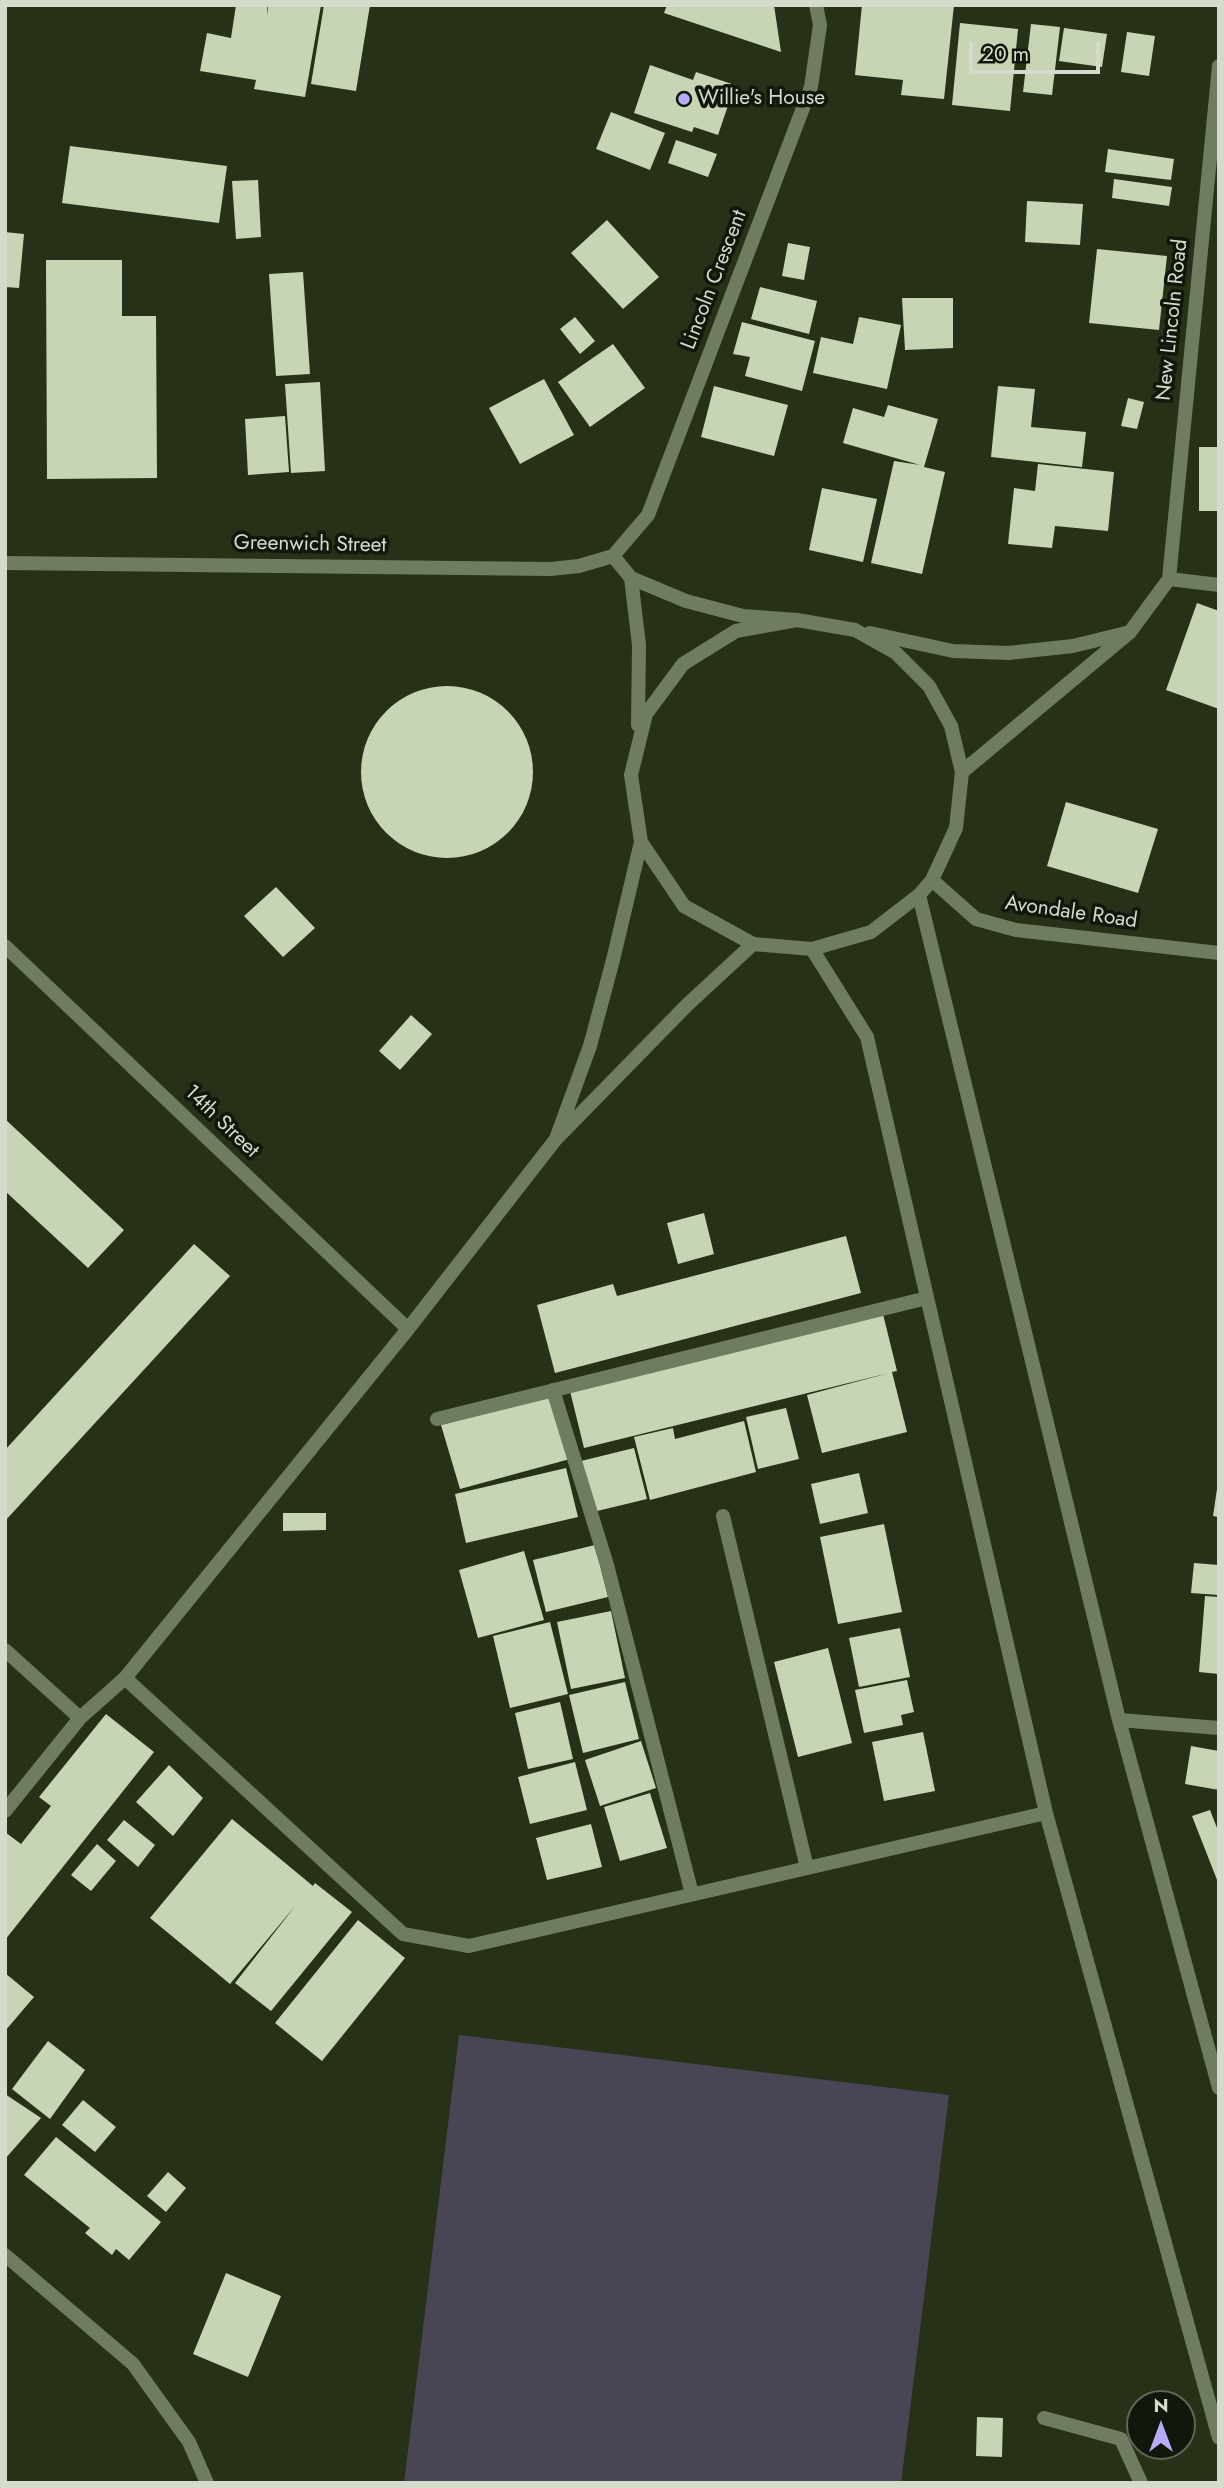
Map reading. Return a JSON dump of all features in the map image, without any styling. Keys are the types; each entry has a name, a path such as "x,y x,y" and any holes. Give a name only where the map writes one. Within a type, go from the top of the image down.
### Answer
{"street":[{"name":"Lincoln Crescent","path":"613,556 648,515 811,87 820,25 817,5"},
{"name":"New Lincoln Road","path":"1169,579 1219,66"},
{"name":"Greenwich Street","path":"5,563 551,569 579,566 613,556"},
{"path":"613,556 631,578 686,600 743,616 797,620 953,651 1008,653 1073,646 1130,632"},
{"path":"556,1139 590,1046 614,960 641,842 631,775 640,712 639,645 631,578"},
{"path":"962,772 1130,632 1169,579 1219,585"},
{"path":"631,775 646,714 683,664 736,631 797,620"},
{"path":"641,842 684,906 753,944 812,949 871,933 919,895 932,880 956,828 962,772 951,726 929,686 896,653 855,630"},
{"name":"Avondale Road","path":"932,880 976,919 1016,930 1219,953"},
{"path":"919,895 1119,1720 1219,2088"},
{"path":"5,1811 80,1718 125,1678 408,1329 556,1139 687,1004 753,944"},
{"name":"14th Street","path":"5,946 408,1329"},
{"path":"812,949 867,1037 1046,1813 1219,2438"},
{"path":"437,1419 927,1298"},
{"path":"553,1390 607,1565 692,1894"},
{"path":"723,1516 807,1868"},
{"path":"5,1650 80,1718"},
{"path":"125,1678 403,1934 469,1946 1046,1813"},
{"path":"1119,1720 1219,1728"},
{"path":"5,2255 134,2364 188,2442 207,2483"},
{"path":"1044,2418 1121,2439 1141,2483"}],"shaded area":[{"path":"459,2035 949,2095 901,2483 404,2483"}],"building":[{"path":"236,5 267,5 267,16 268,5 321,5 305,97 254,89 256,80 200,71 207,33 231,38"},
{"path":"324,5 370,5 356,91 311,84"},
{"path":"667,5 774,5 781,52 664,13"},
{"path":"862,5 954,5 944,99 901,95 903,80 855,75"},
{"path":"960,23 1018,29 1010,111 952,105"},
{"path":"1031,24 1060,27 1052,95 1023,92"},
{"path":"1064,28 1107,34 1102,67 1059,61"},
{"path":"1127,32 1155,36 1149,76 1121,72"},
{"name":"Willie's House","path":"650,65 693,80 696,72 735,85 718,135 694,127 692,132 634,113"},
{"path":"611,112 665,133 650,170 596,149"},
{"path":"676,140 717,154 708,177 668,163"},
{"path":"70,146 227,166 219,223 62,203"},
{"path":"1108,149 1174,159 1171,180 1105,172"},
{"path":"1114,179 1172,187 1169,206 1112,198"},
{"path":"258,180 261,237 236,239 232,181"},
{"path":"1027,201 1083,204 1080,245 1025,242"},
{"path":"607,220 659,277 623,309 571,253"},
{"path":"5,232 24,234 19,288 5,287"},
{"path":"788,243 810,247 804,280 782,276"},
{"path":"1097,249 1167,256 1159,330 1089,323"},
{"path":"46,260 122,260 122,316 156,316 157,478 47,479"},
{"path":"303,272 310,374 276,376 269,274"},
{"path":"760,287 817,301 809,334 751,319"},
{"path":"902,298 953,298 953,348 905,350"},
{"path":"575,317 595,341 580,354 560,329"},
{"path":"859,317 901,325 887,389 813,373 821,337 853,344"},
{"path":"742,322 815,341 802,391 745,376 750,357 733,354"},
{"path":"613,344 645,388 590,427 558,382"},
{"path":"544,379 574,435 520,464 489,408"},
{"path":"320,382 325,471 291,473 285,384"},
{"path":"714,386 788,405 774,456 701,437"},
{"path":"998,386 1035,389 1031,427 1086,432 1082,467 991,457"},
{"path":"1128,398 1144,402 1137,429 1121,426"},
{"path":"888,405 938,419 924,467 945,472 922,574 871,563 894,461 920,465 843,443 853,408 884,417"},
{"path":"285,416 289,472 248,475 245,419"},
{"path":"1199,447 1219,447 1219,511 1199,511"},
{"path":"1038,464 1114,472 1108,531 1055,526 1052,548 1008,544 1014,488 1035,491"},
{"path":"822,488 877,499 863,562 809,550"},
{"path":"1197,603 1219,611 1219,709 1166,690"},
{"path":"447,686 480,693 508,711 526,739 533,772 526,805 508,833 480,851 447,858 414,851 386,833 368,805 361,772 368,739 386,711 414,693"},
{"path":"1066,802 1158,829 1138,893 1047,866"},
{"path":"276,887 315,928 283,957 244,916"},
{"path":"411,1015 432,1034 400,1070 379,1051"},
{"path":"5,1119 124,1230 88,1268 5,1191"},
{"path":"704,1213 714,1254 678,1264 667,1223"},
{"path":"846,1236 861,1293 555,1373 537,1305 613,1284 617,1296"},
{"path":"194,1244 230,1276 5,1521 5,1450"},
{"path":"882,1310 897,1371 892,1372 907,1432 822,1453 807,1395 889,1373 584,1448 569,1387"},
{"path":"552,1394 570,1459 460,1489 441,1425"},
{"path":"786,1408 799,1459 758,1469 746,1417"},
{"path":"744,1421 756,1472 650,1500 634,1437 673,1428 675,1439"},
{"path":"634,1448 647,1499 593,1512 581,1461"},
{"path":"566,1468 578,1517 466,1543 455,1494"},
{"path":"859,1473 868,1513 820,1524 811,1484"},
{"path":"1219,1489 1219,1517 1213,1516"},
{"path":"283,1513 326,1513 326,1530 283,1531"},
{"path":"884,1524 902,1612 838,1624 820,1537"},
{"path":"595,1545 608,1597 546,1612 533,1560"},
{"path":"524,1551 544,1620 478,1638 459,1570"},
{"path":"1194,1563 1219,1565 1219,1595 1191,1593"},
{"path":"1205,1596 1219,1597 1219,1674 1199,1672"},
{"path":"611,1611 625,1678 571,1689 557,1622"},
{"path":"550,1622 568,1694 510,1708 493,1636"},
{"path":"900,1628 910,1677 859,1687 849,1638"},
{"path":"828,1648 852,1743 798,1757 774,1662"},
{"path":"907,1680 914,1712 901,1715 903,1725 864,1733 855,1690"},
{"path":"625,1682 639,1739 583,1753 569,1695"},
{"path":"560,1702 573,1759 528,1769 515,1713"},
{"path":"106,1714 154,1752 5,1940 5,1832 21,1844 51,1806 39,1797"},
{"path":"923,1732 935,1791 884,1801 872,1742"},
{"path":"641,1741 656,1788 600,1806 585,1760"},
{"path":"1191,1746 1219,1751 1219,1790 1185,1784"},
{"path":"575,1762 587,1810 530,1824 518,1777"},
{"path":"169,1765 203,1798 173,1836 136,1802"},
{"path":"650,1793 667,1848 620,1861 604,1807"},
{"path":"1210,1810 1219,1833 1219,1885 1192,1816"},
{"path":"232,1819 313,1886 315,1883 352,1912 271,2011 235,1983 296,1905 230,1984 150,1918"},
{"path":"124,1820 155,1845 138,1867 107,1840"},
{"path":"591,1824 602,1867 547,1880 536,1838"},
{"path":"97,1844 116,1861 91,1891 71,1875"},
{"path":"358,1920 405,1958 322,2061 275,2023"},
{"path":"5,1973 34,1997 5,2031"},
{"path":"48,2041 85,2070 50,2119 12,2089"},
{"path":"5,2094 41,2118 5,2159"},
{"path":"83,2100 116,2127 95,2152 62,2125"},
{"path":"56,2137 161,2222 129,2260 116,2249 112,2255 85,2233 90,2228 24,2175"},
{"path":"168,2172 186,2188 166,2212 147,2196"},
{"path":"226,2273 281,2296 248,2377 193,2354"},
{"path":"977,2417 1003,2418 1002,2457 976,2456"}],"place":[{"name":"Willie's House","path":"684,99"}]}
